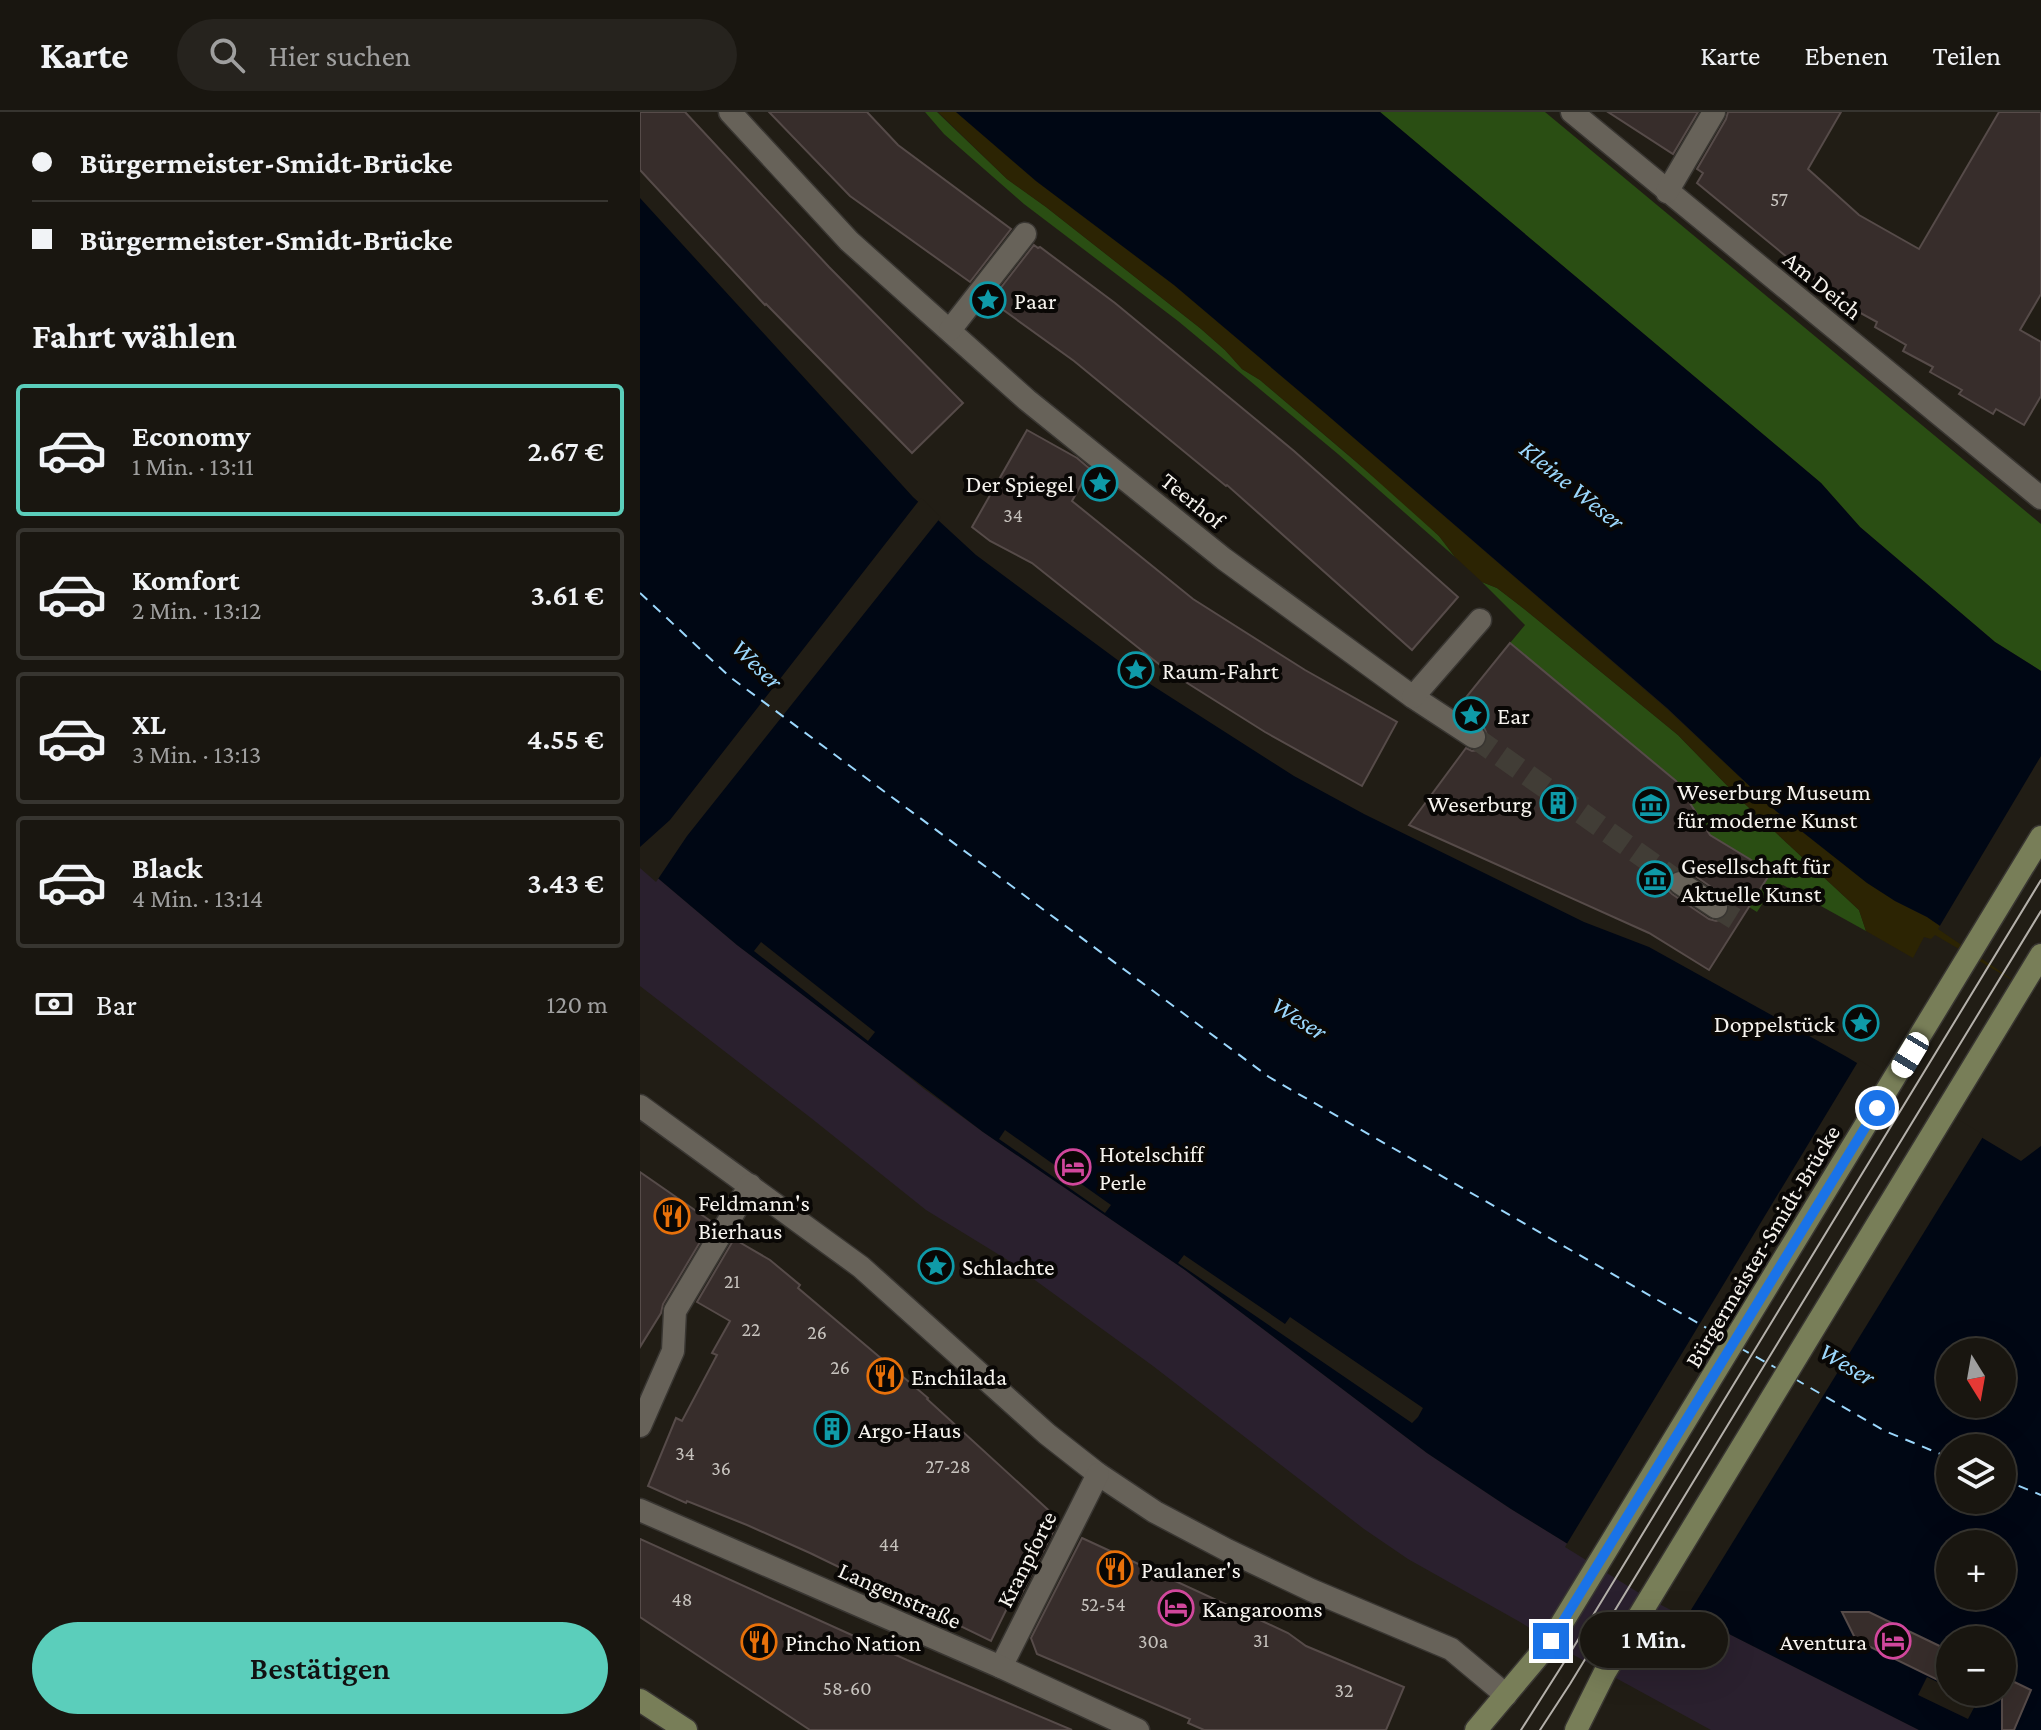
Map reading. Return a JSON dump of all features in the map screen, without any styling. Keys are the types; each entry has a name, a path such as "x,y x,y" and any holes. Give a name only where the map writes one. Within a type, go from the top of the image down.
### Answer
{"main road":[{"name":"Bürgermeister-Smidt-Brücke","path":"1476,1730 1551,1641 2041,837"},
{"path":"1576,1730 1605,1672 2041,955"},
{"path":"640,1700 686,1730"}],"street":[{"name":"Teerhof","path":"730,112 849,241 1027,400 1224,559 1413,697 1474,737"},
{"name":"Am Deich","path":"1572,112 2041,498"},
{"path":"1667,192 1714,112"},
{"path":"950,330 1025,234"},
{"path":"1413,697 1480,620"},
{"path":"1680,883 1716,907"},
{"path":"640,1106 861,1267 1047,1434 1098,1474 1155,1512 1227,1550 1311,1590 1451,1649 1506,1695"},
{"path":"640,1426 673,1351 675,1311 750,1185"},
{"name":"Kranpforte","path":"1001,1667 1098,1474"},
{"name":"Langenstraße","path":"640,1510 1138,1730"}],"shaded area":[{"path":"640,863 737,945 924,1089 1185,1270 1427,1453 1646,1592 1919,1730 1711,1730 1408,1559 1006,1259 926,1210 640,986"}],"green space":[{"path":"925,112 937,112 1007,179 1200,328 1242,369 1260,380 1409,507 1439,536 1455,557 1338,454 1178,321 1024,204 944,134"},
{"path":"1380,112 1545,112 2041,524 2041,671 1995,642 1860,527 1821,483"},
{"path":"1482,582 1497,588 1523,608 1678,735 1746,805 1859,910 1866,931 1783,885 1771,893 1757,912 1749,907 1771,872 1710,835 1676,781 1510,643 1525,625"}],"sand":[{"path":"938,112 956,112 1036,181 1174,285 1667,709 1776,811 1895,901 1927,917 2041,997 1935,935 1931,939 1924,937 1913,958 1866,931 1859,910 1746,805 1678,735 1523,608 1497,588 1482,582 1455,557 1439,536 1353,459 1260,380 1242,369 1200,328 1007,179"}],"water":[{"name":"Kleine Weser","path":"956,112 1380,112 1821,483 1860,527 1995,642 2041,671 2041,995 1927,917 1867,883 1776,811 1667,708 1325,413 1174,285 1036,181"},
{"name":"Weser","path":"640,198 913,497 976,555 1150,684 1294,776 1364,814 1584,922 1649,947 1847,1057 2021,1161 2041,1146 2041,1730 1919,1730 1646,1592 1427,1453 1185,1270 983,1132 737,945 640,863"}],"pier":[{"path":"921,498 941,517 687,836 656,882 640,868 640,847 670,820"},
{"path":"2041,756 2041,999 1938,929"},
{"path":"761,942 875,1032 868,1041 754,951"},
{"path":"1859,1060 1984,1135 1686,1618 1565,1547"},
{"path":"1005,1130 1111,1205 1105,1213 999,1139"},
{"path":"1184,1255 1285,1324 1290,1317 1423,1408 1418,1417 1412,1423 1178,1263"},
{"path":"1927,1677 1936,1681 1936,1704 1918,1695"},
{"path":"1941,1706 1975,1706 1968,1719"}],"building":[{"path":"640,112 685,112 829,267 963,403 912,453 765,305 640,170"},
{"path":"769,112 867,112 898,145 1011,229 970,282 850,196"},
{"path":"1608,112 1698,112 1673,154"},
{"path":"1728,112 1841,112 1808,169 1859,215 1919,249 1999,112 2041,112 2041,294 2020,330 2041,342 2041,396 2024,425 1996,409 1993,414 1959,394 1962,390 1930,372 1933,367 1903,351 1906,345 1875,327 1877,322 1844,304 1697,183 1703,173 1697,169"},
{"path":"1034,245 1115,303 1294,451 1458,597 1412,650 1227,485 1074,361 995,304 992,299"},
{"path":"1027,430 1077,458 1090,469 1072,501 1193,599 1305,670 1397,722 1362,786 1265,732 1165,669 1032,563 990,541 972,527"},
{"name":"Weserburg","path":"1510,643 1676,781 1710,835 1771,872 1709,970 1649,933 1409,825 1466,748 1480,750 1486,744 1488,737 1483,725 1459,706","holes":["1673,871 1688,871 1728,900 1730,907 1723,919 1709,919 1668,890 1666,883"]},
{"path":"640,1172 712,1222 640,1347"},
{"path":"734,1239 770,1260 800,1285 798,1288 928,1398 1056,1517 1053,1524 1056,1526 1018,1601 1015,1592 991,1641 810,1553 648,1486 676,1418 682,1421 717,1355 712,1353 730,1321 697,1302"},
{"path":"1082,1538 1288,1633 1306,1646 1404,1687 1386,1730 1204,1730 1188,1723 1190,1719 1037,1654 1031,1638"},
{"path":"640,1539 907,1660 1072,1730 810,1730 640,1617"},
{"name":"Aventura","path":"1842,1612 1869,1612 1936,1644 1936,1679 1856,1640"},
{"path":"2016,1683 2031,1690 2014,1730 2002,1730 2002,1706 2016,1706"}],"ferry route":[{"path":"640,593 730,677 1269,1077 1724,1338"},
{"path":"1740,1348 1776,1368"},
{"path":"1795,1379 1885,1431 1936,1452"},
{"path":"2016,1485 2041,1495"}],"tunnel":[{"path":"1474,737 1680,883"},
{"path":"1716,907 1740,922"}],"tram line":[{"path":"1521,1730 2041,880"},
{"path":"1540,1730 2041,911"}],"place":[{"name":"Paar","path":"988,300"},
{"name":"Der Spiegel","path":"1100,483"},
{"name":"Raum-Fahrt","path":"1136,670"},
{"name":"Ear","path":"1471,715"},
{"name":"Weserburg","path":"1558,803"},
{"name":"Weserburg Museum für moderne Kunst","path":"1651,805"},
{"name":"Gesellschaft für Aktuelle Kunst","path":"1655,879"},
{"name":"Doppelstück","path":"1861,1023"},
{"name":"Hotelschiff Perle","path":"1073,1167"},
{"name":"Feldmann's Bierhaus","path":"672,1216"},
{"name":"Schlachte","path":"936,1266"},
{"name":"Enchilada","path":"885,1376"},
{"name":"Argo-Haus","path":"832,1429"},
{"name":"Paulaner's","path":"1115,1569"},
{"name":"Kangarooms","path":"1176,1608"},
{"name":"Aventura","path":"1893,1641"},
{"name":"Pincho Nation","path":"759,1642"}],"route":[{"path":"1551,1641 1877,1108"}]}
